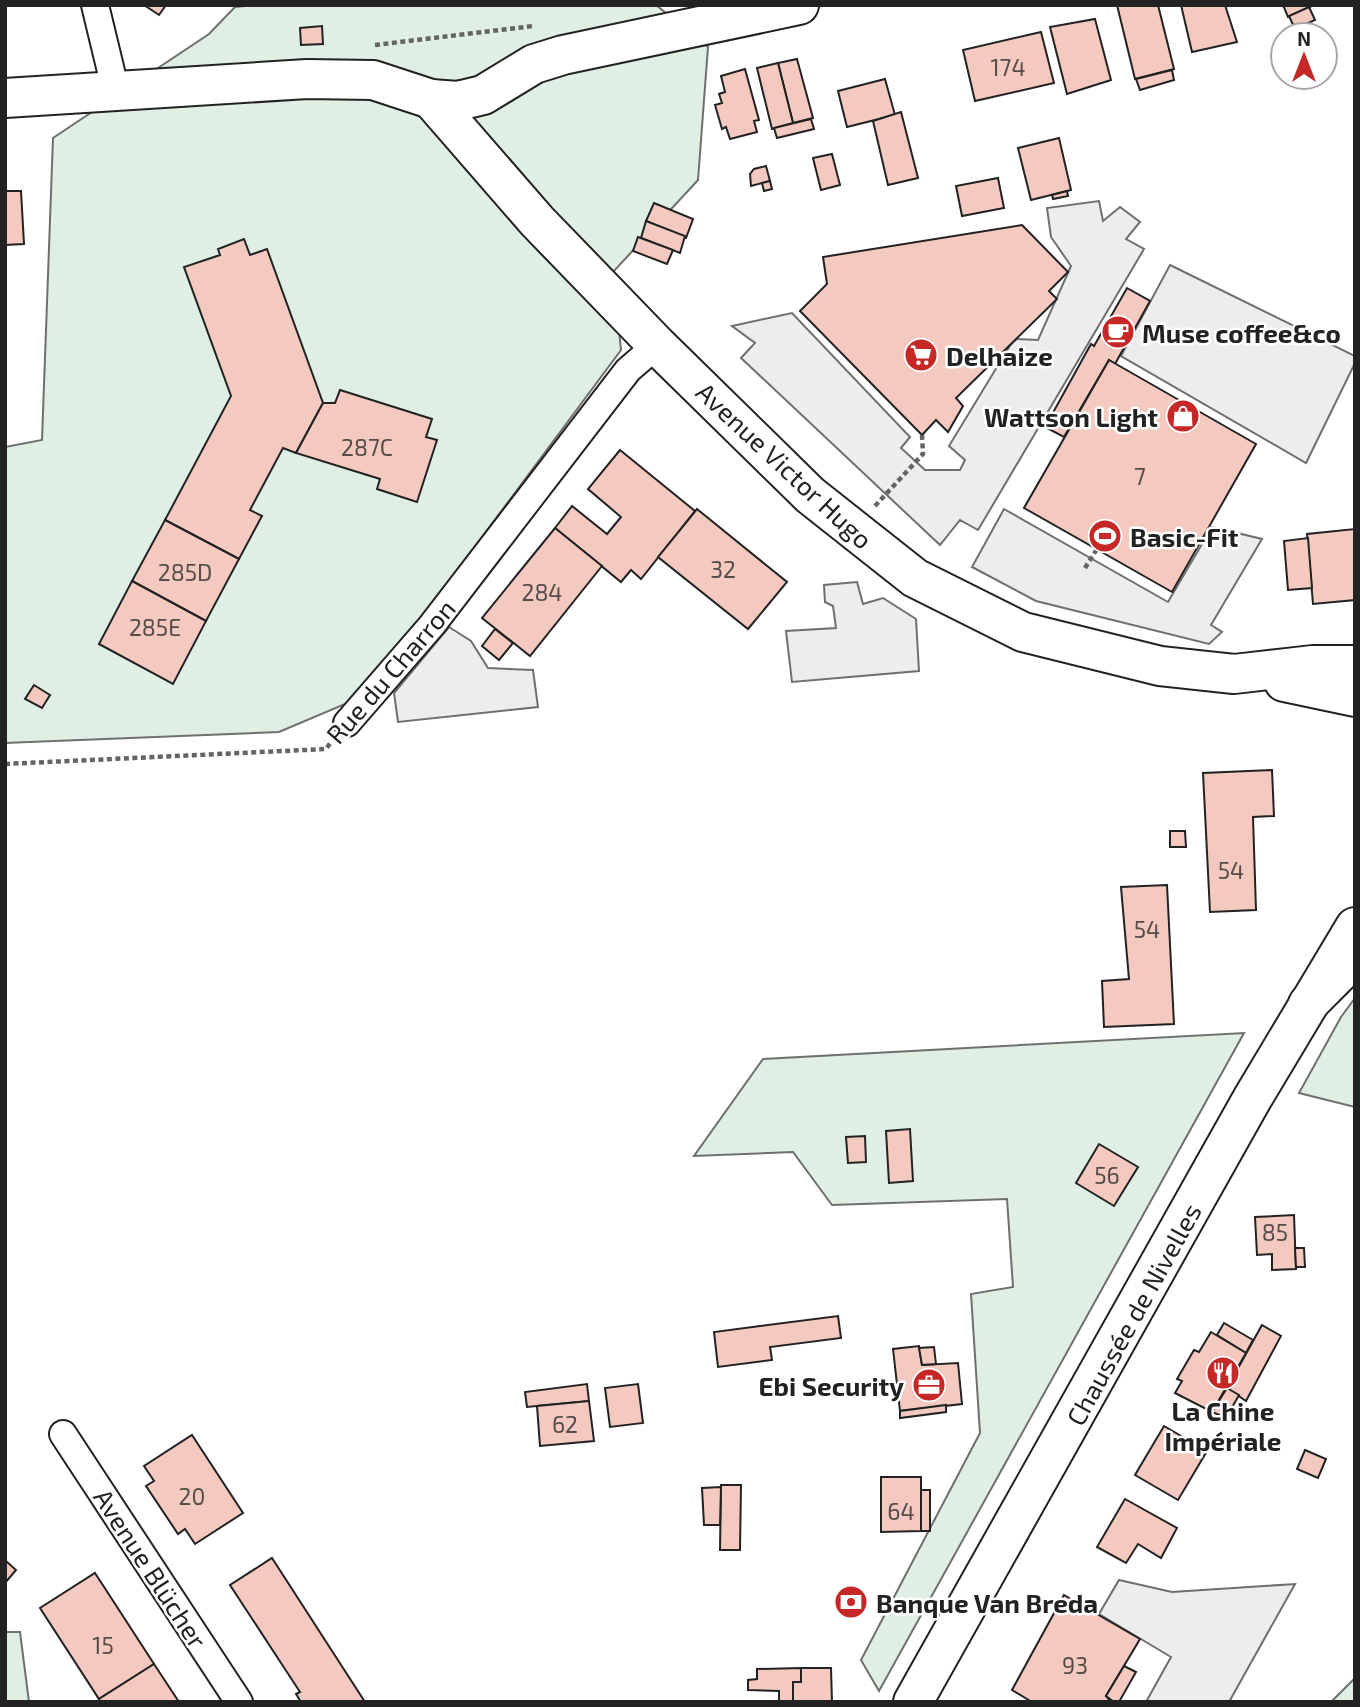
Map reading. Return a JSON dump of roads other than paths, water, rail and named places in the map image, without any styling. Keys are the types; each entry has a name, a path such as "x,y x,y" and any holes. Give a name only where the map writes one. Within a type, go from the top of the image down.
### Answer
{"main road":[{"path":"5,98 307,79 373,80 430,100 458,102 483,94 534,64 563,55 799,5"},
{"name":"Avenue Victor Hugo","path":"430,100 537,221 657,345 810,495 915,578 1023,632 1160,666 1234,674 1341,693 1355,715"},
{"name":"Avenue Victor Hugo","path":"1234,674 1312,665 1355,664"},
{"name":"Chaussée de Nivelles","path":"913,1702 1308,1004 1355,927"},
{"path":"1308,1004 1355,957"}],"street":[{"path":"95,5 116,92"},
{"name":"Rue du Charron","path":"347,723 432,625 628,370 657,345"},
{"name":"Avenue Blücher","path":"64,1434 239,1702"}],"place":[{"name":"Muse coffee&co","path":"1118,332"},
{"name":"Delhaize","path":"921,355"},
{"name":"Wattson Light","path":"1183,416"},
{"name":"Basic-Fit","path":"1105,536"},
{"name":"La Chine Impériale","path":"1223,1373"},
{"name":"Ebi Security","path":"929,1385"},
{"name":"Banque Van Breda","path":"851,1602"}]}
